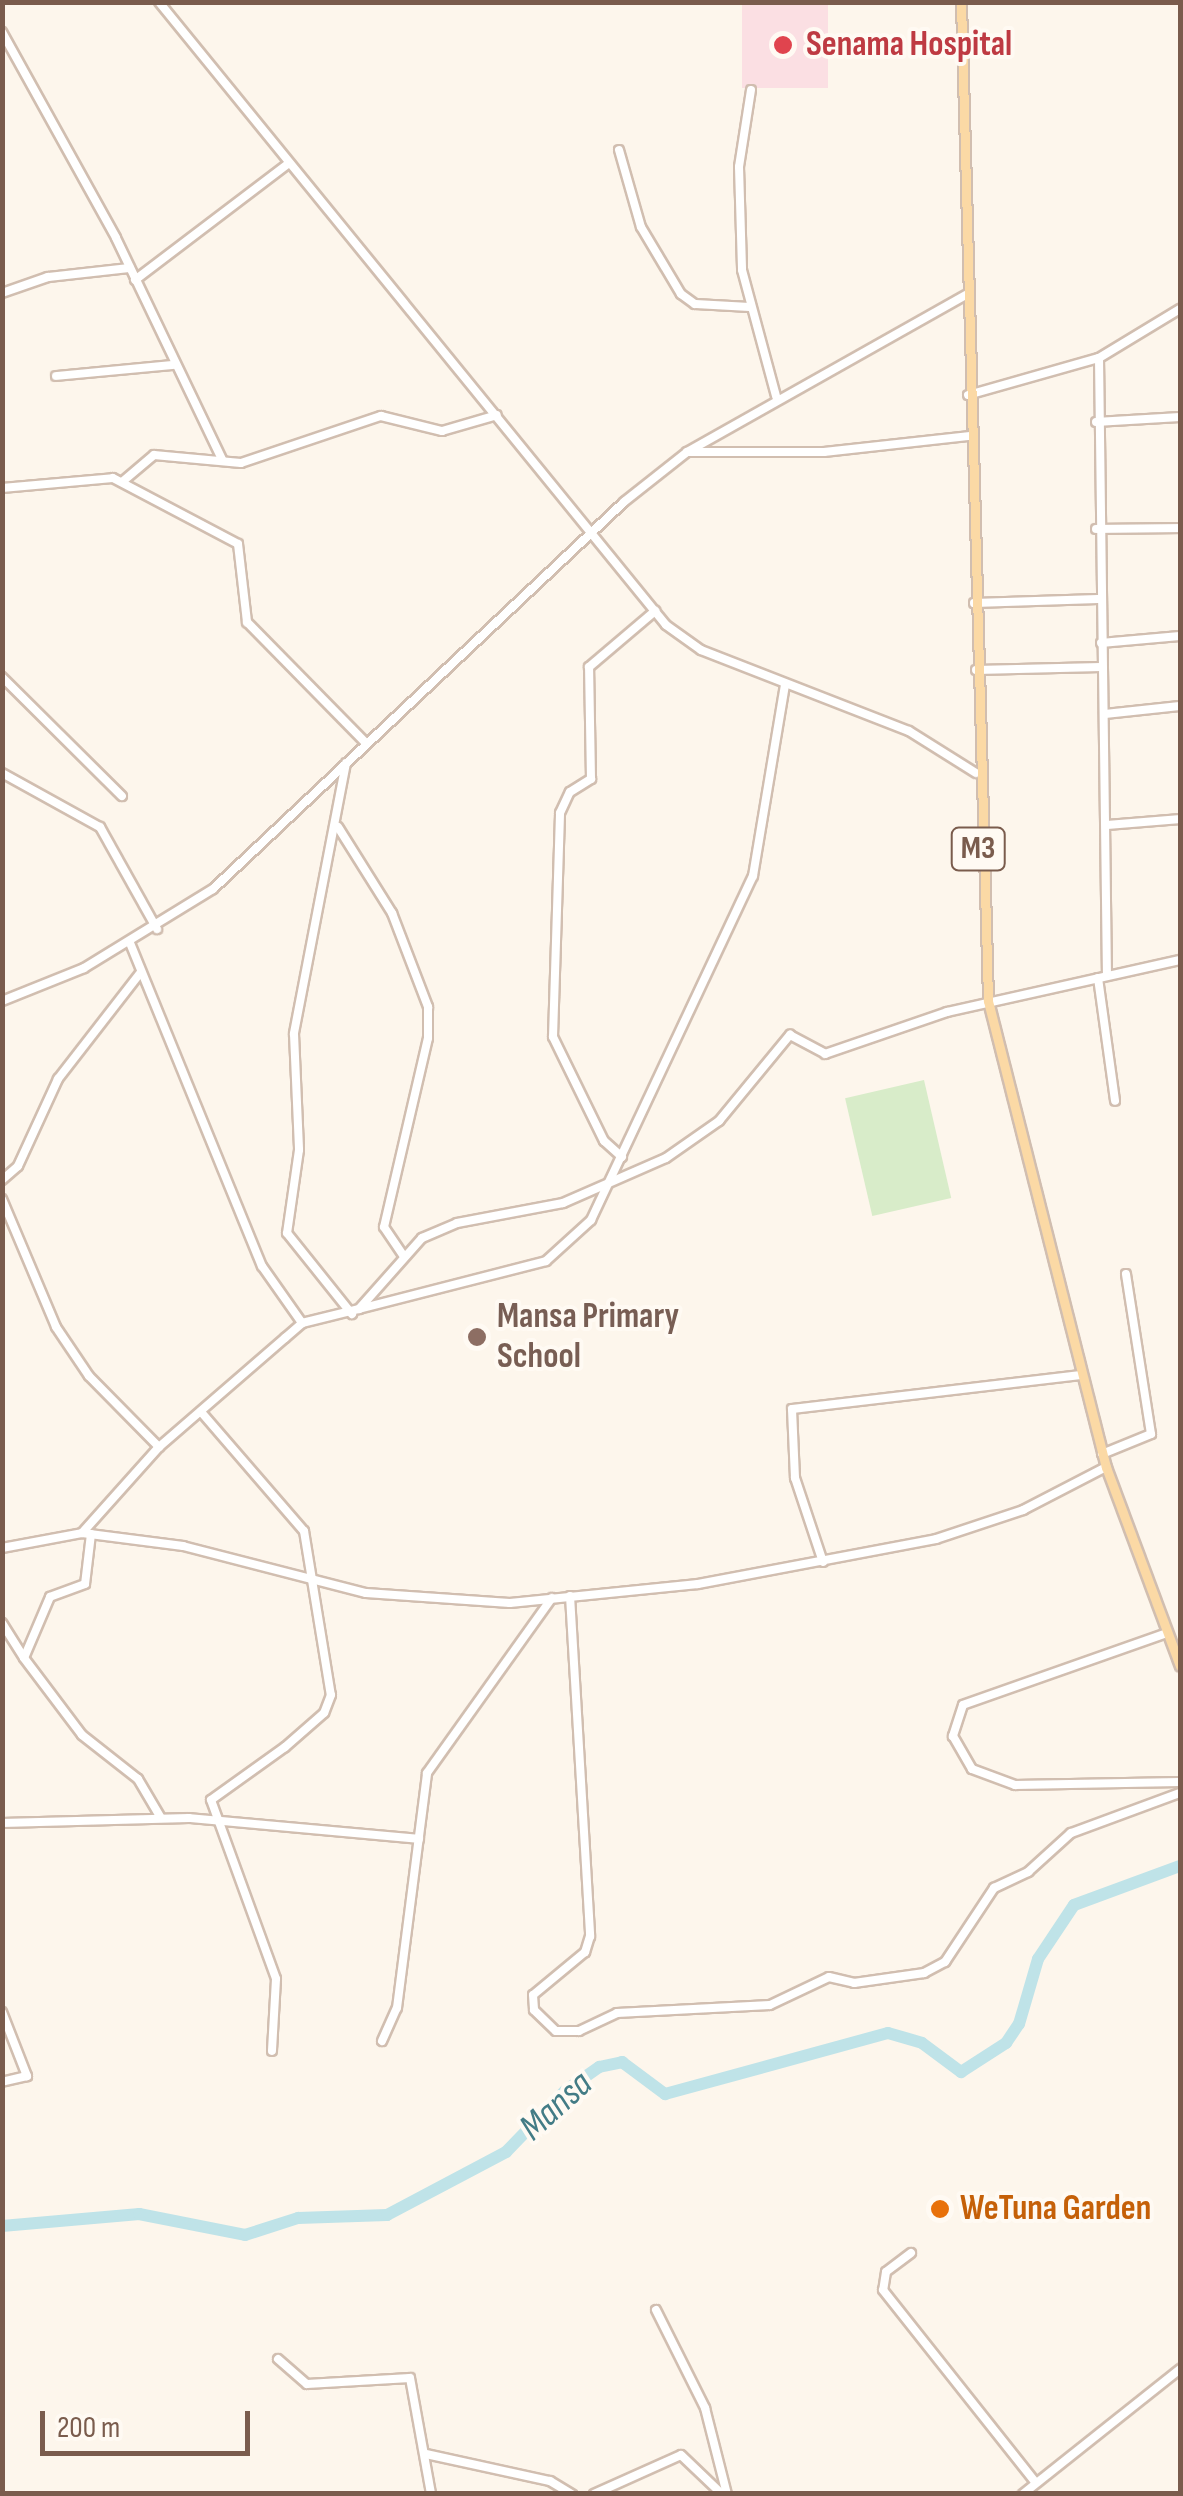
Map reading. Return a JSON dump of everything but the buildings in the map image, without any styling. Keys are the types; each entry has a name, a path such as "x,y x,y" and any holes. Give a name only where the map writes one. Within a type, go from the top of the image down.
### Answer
{"main road":[{"name":"M3","path":"961,2 976,773 988,1002 1106,1468 1180,1666"}],"street":[{"path":"159,2 288,164 593,530 655,611 701,650 909,731 976,773"},
{"path":"2,32 130,268 222,460"},
{"path":"752,90 739,167 750,307 776,396"},
{"path":"619,150 641,227 681,294 695,304 750,307"},
{"path":"135,280 288,164"},
{"path":"2,294 48,277 130,268"},
{"path":"2,1001 157,929 224,880 593,530 687,452 776,396 966,295"},
{"path":"968,396 1099,358 1180,310"},
{"path":"1099,358 1096,529 1108,825 1102,977 1115,1101"},
{"path":"56,376 174,365"},
{"path":"122,482 154,455 222,460 268,457 381,416 442,431 497,415"},
{"path":"1096,422 1180,417"},
{"path":"687,452 824,452 970,436"},
{"path":"2,488 91,476 122,482 238,544 247,622 366,744"},
{"path":"1096,529 1180,528"},
{"path":"974,604 1098,599"},
{"path":"622,1157 604,1141 554,1037 560,814 570,792 591,779 589,667 655,611"},
{"path":"1101,643 1180,636"},
{"path":"975,670 1101,667"},
{"path":"2,677 122,796"},
{"path":"24,1658 50,1597 85,1584 86,1534 160,1446 302,1323 546,1261 572,1246 609,1186 753,876 785,684"},
{"path":"1106,714 1180,706"},
{"path":"346,763 338,827 315,902 294,1034 298,1150 287,1233 355,1311"},
{"path":"2,773 100,827 157,929"},
{"path":"1108,825 1180,819"},
{"path":"338,827 398,926 428,1007 428,1038 384,1227 404,1257"},
{"path":"130,943 262,1266 302,1323"},
{"path":"355,1311 422,1238 457,1223 609,1186 710,1129 790,1035 824,1054 988,1002 1180,960"},
{"path":"2,1180 18,1166 58,1079 141,972"},
{"path":"2,1199 56,1327 89,1376 160,1446"},
{"path":"1102,1454 1152,1434 1126,1274"},
{"path":"823,1562 795,1478 792,1408 1081,1375"},
{"path":"202,1413 298,1522 311,1577 330,1704 284,1747 214,1792 212,1820 276,1979 272,2051"},
{"path":"2,1548 86,1534 311,1577 366,1594 552,1598 823,1562 978,1528 1106,1468"},
{"path":"570,1596 590,1936 585,1952 533,1995 534,2010 556,2031 617,2013 770,2005 829,1978 854,1983 924,1974 945,1962 988,1894 1072,1834 1180,1793"},
{"path":"382,2041 397,2008 428,1773 552,1598"},
{"path":"2,1623 82,1735 138,1779 161,1818"},
{"path":"1166,1633 963,1705 953,1736 972,1769 1015,1786 1180,1782"},
{"path":"2,1823 161,1818 419,1839"},
{"path":"2,2012 26,2076 2,2082"},
{"path":"911,2253 886,2272 883,2290 1036,2483"},
{"path":"656,2310 705,2408 724,2494"},
{"path":"278,2359 307,2384 410,2378 431,2494"},
{"path":"1023,2494 1180,2369"},
{"path":"426,2454 550,2481 572,2494"},
{"path":"594,2494 613,2490 682,2455 724,2494"}],"shaded area":[{"name":"Senama Hospital","path":"742,3 828,3 828,88 742,88"}],"green space":[{"path":"924,1080 951,1198 872,1216 845,1098"}],"waterway":[{"name":"Mansa","path":"2,2226 139,2214 245,2235 298,2218 387,2215 506,2152 565,2091 599,2067 622,2062 665,2094 888,2033 922,2043 961,2072 1006,2043 1019,2024 1038,1959 1074,1905 1180,1866"}],"place":[{"name":"Senama Hospital","path":"783,45"},
{"name":"Mansa Primary School","path":"477,1337"},
{"name":"WeTuna Garden","path":"940,2209"}]}
